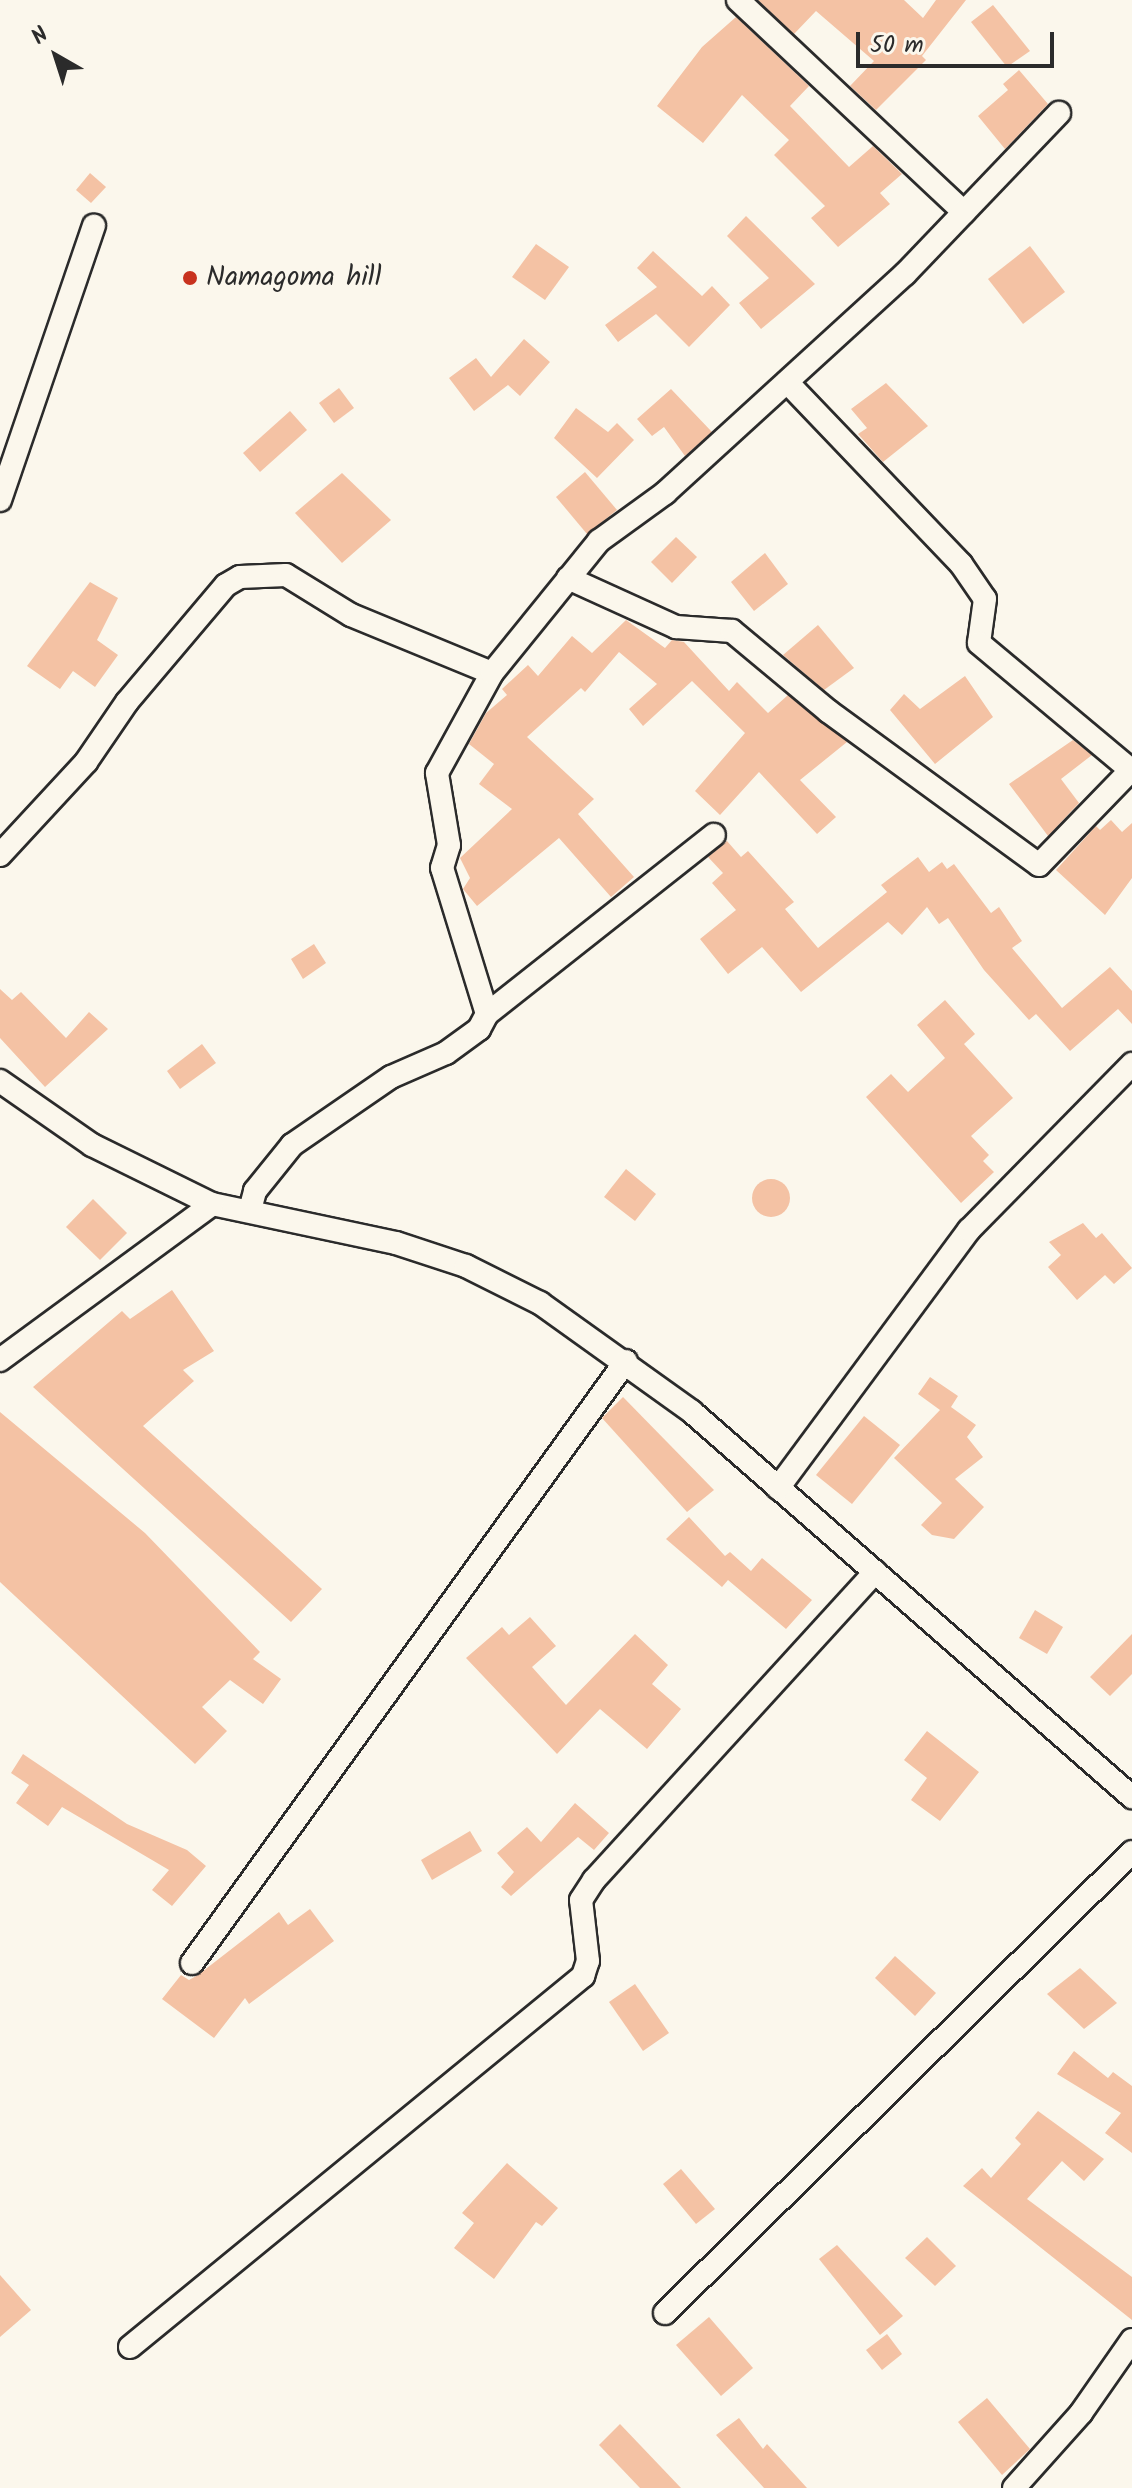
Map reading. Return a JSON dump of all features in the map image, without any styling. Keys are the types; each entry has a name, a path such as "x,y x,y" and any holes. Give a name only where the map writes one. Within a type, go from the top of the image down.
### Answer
{"street":[{"path":"738,0 964,212"},
{"path":"487,1014 442,868 449,845 437,773 492,673 599,541 665,493 787,382 964,212 1059,113"},
{"path":"0,500 94,226"},
{"path":"568,578 676,627 732,631 828,711 1039,865 1131,770 979,643 985,599 961,564 787,382"},
{"path":"0,855 86,762 127,702 226,585 240,577 286,575 351,615 492,673"},
{"path":"250,1210 255,1191 292,1145 391,1077 446,1053 479,1029 487,1014 714,835"},
{"path":"778,1488 969,1230 1132,1064"},
{"path":"0,1081 92,1145 212,1204 396,1243 466,1266 540,1303 626,1361 778,1488 1132,1797"},
{"path":"0,1360 212,1204"},
{"path":"192,1963 626,1361"},
{"path":"130,2347 583,1976 588,1961 581,1900 594,1880 875,1572"},
{"path":"665,2313 1132,1852"},
{"path":"1014,2488 1081,2413 1132,2340"}],"building":[{"path":"758,0 904,0 923,18 936,0 966,0 922,56 926,60 876,110 850,86 874,61 816,11 794,34"},
{"path":"993,5 1030,51 1007,67 971,22"},
{"path":"736,17 809,86 790,106 849,167 873,146 902,174 880,193 890,204 838,247 811,218 825,206 774,155 789,140 742,95 703,143 657,106 702,47"},
{"path":"1019,70 1048,104 1005,149 978,116 1008,90 1003,84"},
{"path":"90,173 106,187 91,203 76,190"},
{"path":"746,216 815,284 761,329 739,303 769,278 727,236"},
{"path":"536,244 569,267 545,300 512,277"},
{"path":"1030,246 1065,292 1023,324 988,279"},
{"path":"653,251 702,296 712,286 730,305 689,347 656,314 618,342 605,325 657,287 637,268"},
{"path":"524,339 550,362 520,396 508,385 474,411 449,378 476,358 491,377"},
{"path":"886,383 928,426 883,462 858,434 867,428 851,409"},
{"path":"339,388 354,408 334,423 319,403"},
{"path":"671,389 712,432 685,456 664,427 652,436 637,419"},
{"path":"576,408 608,432 617,423 634,440 597,478 554,438"},
{"path":"290,411 307,430 260,472 243,453"},
{"path":"585,472 617,510 587,534 556,497"},
{"path":"342,473 391,520 342,563 295,513"},
{"path":"676,537 697,557 672,583 651,562"},
{"path":"765,553 788,584 754,611 731,582"},
{"path":"90,582 118,598 97,640 118,655 95,687 73,671 60,689 27,666"},
{"path":"626,620 665,648 672,640 684,642 729,691 737,682 768,713 788,695 847,742 800,780 836,817 817,834 759,772 720,815 695,791 745,733 692,681 643,726 629,709 657,684 619,652 585,692 581,688 527,737 594,799 578,814 634,877 611,897 559,838 477,906 463,889 470,878 460,858 512,809 479,784 494,764 469,744 486,713 507,695 502,689 528,665 538,676 572,636 592,653"},
{"path":"818,625 854,668 824,690 783,655"},
{"path":"965,676 993,717 935,764 890,710 904,694 920,709"},
{"path":"1073,740 1092,755 1061,779 1079,803 1048,836 1009,784"},
{"path":"1111,820 1122,832 1132,823 1132,878 1105,915 1056,870 1096,826 1100,830"},
{"path":"727,841 741,857 748,851 794,902 785,909 818,948 887,892 881,885 918,857 929,872 942,862 947,869 954,864 991,913 999,907 1022,941 1012,948 1062,1008 1110,967 1132,991 1132,1024 1118,1009 1070,1051 1036,1014 1029,1020 984,970 948,918 939,924 927,907 902,935 888,922 801,992 762,947 728,974 700,939 736,910 712,883 723,873 708,857"},
{"path":"314,944 326,963 303,979 291,959"},
{"path":"0,989 12,1000 21,992 66,1038 89,1012 108,1029 45,1087 0,1038"},
{"path":"945,1000 975,1034 964,1044 1013,1098 971,1136 989,1155 983,1161 994,1172 961,1203 866,1097 891,1074 908,1092 945,1058 917,1025"},
{"path":"202,1044 216,1063 180,1089 167,1071"},
{"path":"626,1169 656,1194 635,1221 604,1197"},
{"path":"771,1179 785,1184 790,1198 785,1212 771,1217 757,1212 752,1198 757,1184"},
{"path":"93,1199 127,1233 100,1260 66,1227"},
{"path":"1083,1223 1096,1238 1102,1233 1132,1268 1114,1284 1105,1275 1077,1300 1048,1267 1061,1255 1049,1242"},
{"path":"172,1290 214,1351 183,1370 194,1381 143,1426 322,1589 291,1622 33,1387 122,1311 130,1319"},
{"path":"930,1377 958,1396 951,1407 976,1425 967,1437 983,1457 955,1479 984,1507 954,1539 932,1535 921,1525 942,1503 894,1458 940,1410 918,1394"},
{"path":"623,1397 714,1490 687,1512 602,1418"},
{"path":"0,1412 145,1533 260,1652 253,1659 281,1679 263,1704 230,1680 202,1707 227,1731 195,1764 0,1582"},
{"path":"864,1416 900,1445 852,1504 816,1475"},
{"path":"689,1517 725,1556 730,1552 751,1571 762,1558 812,1600 786,1629 728,1580 722,1587 666,1539"},
{"path":"1035,1610 1063,1627 1047,1654 1019,1638"},
{"path":"530,1617 556,1646 532,1667 566,1705 635,1634 668,1665 652,1684 681,1709 647,1749 600,1709 557,1754 466,1658 502,1627 509,1635"},
{"path":"1132,1634 1132,1674 1110,1696 1090,1677"},
{"path":"927,1731 979,1772 940,1821 911,1800 927,1778 904,1760"},
{"path":"23,1754 127,1824 187,1850 206,1866 172,1906 152,1890 169,1870 62,1807 48,1826 16,1803 29,1785 11,1773"},
{"path":"575,1803 609,1833 594,1850 578,1837 511,1896 501,1887 514,1872 497,1853 527,1827 541,1842"},
{"path":"470,1831 482,1851 432,1880 421,1860"},
{"path":"310,1909 334,1941 249,2004 245,1998 214,2038 162,1999 181,1975 189,1980 198,1975 279,1912 288,1925"},
{"path":"895,1956 936,1993 915,2016 875,1978"},
{"path":"1080,1968 1117,2003 1084,2029 1047,1994"},
{"path":"635,1984 669,2033 643,2051 609,2002"},
{"path":"1074,2051 1108,2078 1113,2072 1132,2086 1132,2153 1105,2133 1121,2113 1057,2074"},
{"path":"1038,2111 1104,2159 1084,2181 1062,2161 1027,2199 1132,2277 1132,2320 963,2186 982,2168 991,2178 1021,2144 1015,2138"},
{"path":"507,2163 558,2208 542,2226 536,2222 494,2279 454,2248 474,2223 462,2213"},
{"path":"681,2169 715,2209 696,2224 663,2184"},
{"path":"927,2237 956,2266 935,2286 905,2258"},
{"path":"837,2245 903,2316 880,2335 819,2259"},
{"path":"0,2275 31,2310 0,2337"},
{"path":"709,2317 753,2368 721,2396 676,2345"},
{"path":"887,2334 902,2354 882,2370 866,2350"},
{"path":"987,2398 1030,2449 1002,2475 958,2422"},
{"path":"739,2418 763,2449 767,2444 807,2488 764,2488 716,2435"},
{"path":"620,2424 681,2488 640,2488 599,2445"}],"place":[{"name":"Namagoma hill","path":"190,278"}]}
